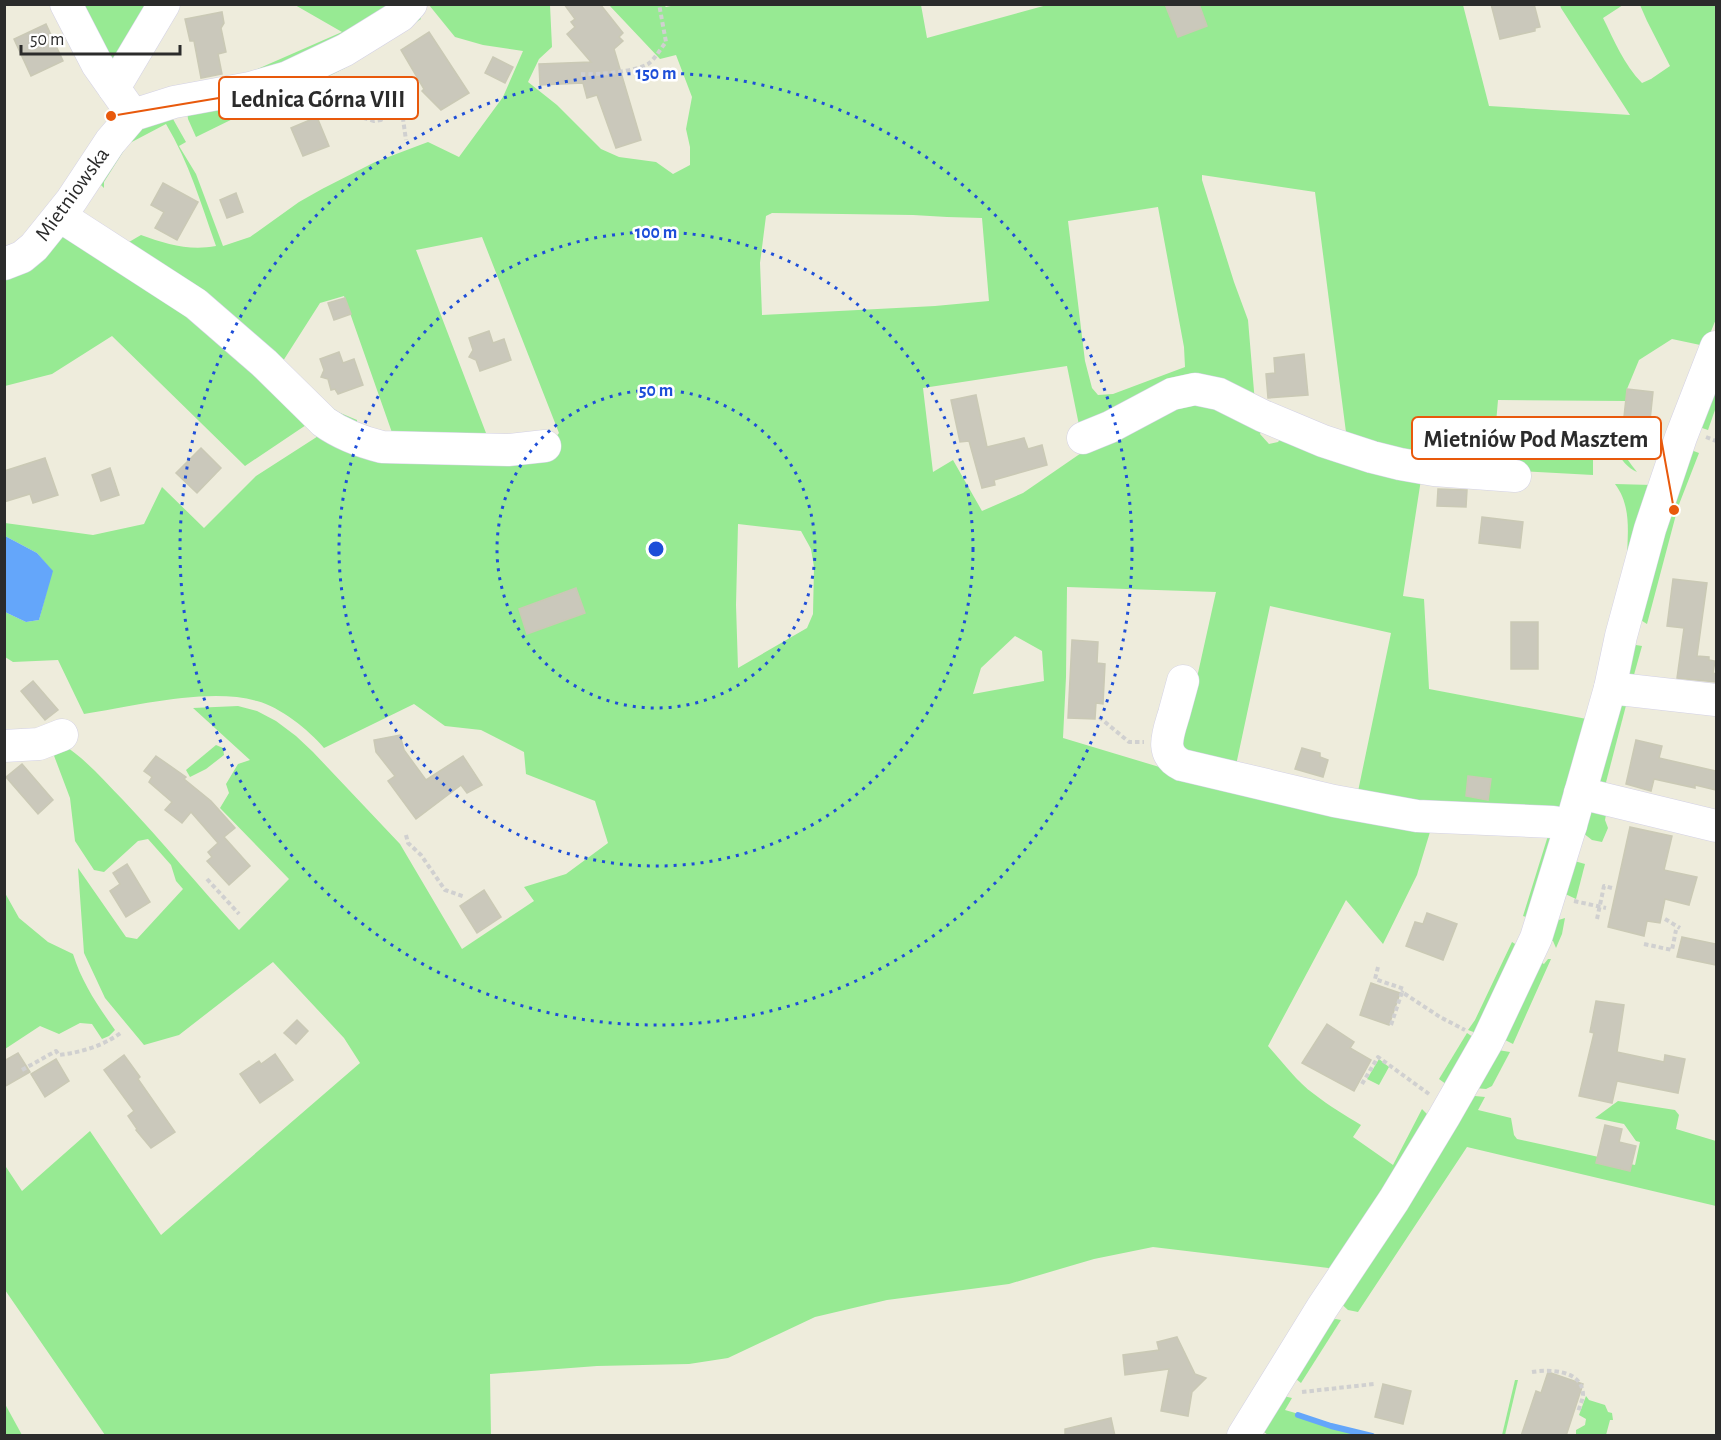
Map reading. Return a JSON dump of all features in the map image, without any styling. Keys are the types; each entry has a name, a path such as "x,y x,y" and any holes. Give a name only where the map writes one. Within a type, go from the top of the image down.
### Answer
{"street":[{"path":"66,4 97,64 133,115 174,102 250,88 288,77 345,50 400,16 411,4"},
{"path":"114,88 164,4"},
{"name":"Mietniowska","path":"4,264 22,257 34,248 60,216 110,142 133,115"},
{"path":"60,216 196,304 264,363 324,422 334,428 367,443 382,447 508,450 544,446"},
{"path":"1243,1436 1322,1308 1394,1200 1488,1040 1536,938 1610,688 1650,529 1681,437 1716,347"},
{"path":"1083,438 1110,427 1172,394 1195,389 1220,394 1263,416 1323,441 1372,457 1434,470 1515,476"},
{"path":"1183,681 1167,739 1170,756 1182,765 1334,801 1417,816 1553,822 1570,825"},
{"path":"1610,688 1716,700"},
{"path":"4,746 39,744 62,735"},
{"path":"1580,793 1716,826"}],"path":[{"path":"581,74 596,75 649,63 666,42 659,4"},
{"path":"312,113 338,110 374,121 381,120 390,112 395,111 403,119 406,140"},
{"path":"1705,436 1716,441"},
{"path":"1099,717 1129,742 1149,742"},
{"path":"406,835 408,843 422,855 445,890 465,897"},
{"path":"207,879 239,914"},
{"path":"1597,919 1604,886 1612,888"},
{"path":"1575,902 1606,908"},
{"path":"1644,944 1672,950 1678,929 1665,919"},
{"path":"1378,967 1375,979 1404,989 1391,1025"},
{"path":"1402,992 1468,1032"},
{"path":"22,1070 56,1051 59,1055 82,1051 109,1042 122,1032"},
{"path":"1362,1084 1378,1057 1430,1095"},
{"path":"1532,1372 1549,1370 1576,1378 1580,1382 1583,1398 1578,1413"},
{"path":"1302,1392 1374,1384"}],"green space":[{"path":"663,4 666,7 680,4 921,5 927,38 1047,5 1463,5 1489,106 1630,115 1560,5 1623,5 1603,18 1625,60 1642,83 1670,66 1640,5 1716,5 1716,319 1705,346 1672,339 1639,360 1627,389 1626,401 1498,400 1495,435 1505,433 1511,440 1525,437 1536,428 1559,429 1555,451 1593,460 1593,475 1432,466 1395,460 1350,445 1347,440 1315,192 1202,175 1234,282 1248,320 1255,403 1263,426 1260,434 1269,444 1278,442 1284,434 1293,435 1354,459 1422,473 1403,596 1424,599 1429,689 1592,720 1566,808 1554,818 1551,826 1433,822 1417,875 1383,944 1346,900 1268,1046 1307,1089 1361,1125 1353,1137 1393,1165 1422,1109 1429,1116 1430,1122 1337,1269 1153,1247 1094,1259 1009,1284 887,1300 815,1317 728,1358 689,1364 597,1366 490,1374 491,1435 105,1435 5,1290 4,1164 22,1191 90,1131 161,1235 360,1063 344,1038 273,962 179,1035 144,1045 105,998 84,953 78,868 126,937 137,939 183,889 176,881 171,865 148,839 138,841 104,872 94,870 75,841 70,798 53,753 54,748 62,744 94,770 239,930 289,879 220,808 229,793 226,784 238,764 250,760 193,708 238,706 257,711 276,721 296,736 400,844 462,949 534,901 524,887 566,874 608,843 595,801 526,774 524,752 481,730 445,726 414,704 324,748 302,727 275,708 238,697 171,699 84,714 58,660 13,662 5,657 5,612 26,622 39,620 52,571 37,553 5,536 5,523 93,535 144,524 162,487 204,528 256,476 326,431 382,453 523,454 544,451 559,433 482,237 416,250 486,433 483,443 396,444 344,296 320,303 283,361 318,397 338,412 357,420 357,424 352,429 331,420 279,366 220,317 180,288 117,249 141,235 178,246 196,248 216,246 188,168 166,124 128,144 104,182 104,188 93,177 115,144 134,125 156,113 169,112 186,142 179,146 196,174 223,246 250,237 299,202 375,162 428,142 459,157 503,97 523,51 483,45 455,37 429,5 550,5 552,47 539,59 528,82 557,105 601,149 619,157 656,162 673,174 690,165 690,147 686,129 692,97 676,55 660,59 609,5","holes":["1158,207 1184,347 1185,367 1113,394 1098,395 1092,388 1085,361 1068,221","772,213 982,218 989,301 762,315 760,263 766,216","1067,366 1080,430 1087,449 1023,493 982,511 953,460 933,472 923,388","738,524 801,531 811,549 814,567 813,614 807,628 738,668 736,605","1067,587 1216,592 1176,772 1063,738","1270,606 1391,633 1356,801 1235,770","1015,636 1042,651 1044,681 973,694 981,668"]},
{"path":"71,5 156,5 113,78"},
{"path":"295,5 404,5 311,61 246,74 342,32"},
{"path":"416,11 421,19 345,68 196,137 187,111"},
{"path":"55,231 124,263 312,421 245,466 112,336 52,374 5,386 5,275"},
{"path":"1716,372 1716,407 1708,430 1699,427"},
{"path":"1609,421 1620,448 1637,472 1625,463 1616,450 1604,422"},
{"path":"1691,450 1699,453 1678,507 1647,624 1639,619"},
{"path":"1615,484 1652,485 1627,556 1626,509"},
{"path":"1631,646 1642,646 1632,682 1619,681"},
{"path":"1616,693 1629,694 1604,790 1594,787"},
{"path":"216,745 223,748 224,755 206,769 190,777 186,770"},
{"path":"1608,804 1605,820 1608,828 1602,842 1592,840 1583,833 1584,810"},
{"path":"1551,826 1555,831 1556,843 1532,919 1523,916"},
{"path":"1571,860 1585,864 1576,899 1561,892"},
{"path":"5,893 19,918 48,942 73,954 86,984 115,1030 109,1036 102,1039 92,1024 80,1023 59,1034 40,1026 5,1049"},
{"path":"1565,918 1556,948 1553,941 1543,938 1549,923"},
{"path":"1512,942 1520,947 1479,1034 1468,1030 1475,1020"},
{"path":"1535,959 1544,964 1551,959 1513,1044 1503,1039"},
{"path":"1467,1033 1476,1039 1450,1087 1439,1079"},
{"path":"1498,1050 1510,1052 1492,1086 1486,1089 1475,1088"},
{"path":"1379,1059 1389,1067 1379,1085 1367,1079"},
{"path":"1467,1097 1485,1097 1478,1110 1511,1118 1517,1139 1635,1165 1640,1142 1636,1141 1624,1124 1595,1118 1618,1101 1675,1110 1679,1115 1676,1129 1716,1141 1716,1206 1467,1147 1358,1312 1348,1310 1338,1301"},
{"path":"1341,1320 1301,1383 1291,1375 1325,1321"},
{"path":"1515,1380 1518,1380 1505,1435 1502,1435"},
{"path":"1279,1395 1292,1398 1285,1410 1371,1435 1268,1435 1259,1428"},
{"path":"1586,1396 1589,1400 1605,1405 1608,1412 1612,1413 1613,1420 1610,1420 1606,1435 1576,1435 1576,1430 1585,1425 1586,1419 1579,1415"},
{"path":"5,1404 22,1435 5,1435"}],"water":[{"path":"5,536 37,553 53,571 39,620 26,622 5,612"}],"building":[{"path":"564,4 600,4 623,33 619,37 623,41 614,49 641,140 616,148 597,95 587,98 583,83 540,85 539,64 591,62 567,34 575,27 571,22 575,19"},
{"path":"1165,4 1199,4 1207,26 1178,37"},
{"path":"1491,4 1534,4 1540,27 1535,28 1535,31 1500,39"},
{"path":"222,12 224,23 221,28 226,52 218,54 222,74 201,78 194,41 190,41 185,19"},
{"path":"46,24 63,61 31,76 14,39"},
{"path":"429,32 469,93 441,110 422,91 424,89 401,50"},
{"path":"493,57 513,67 505,83 485,73"},
{"path":"317,117 329,146 303,156 291,128"},
{"path":"163,183 198,202 177,240 155,228 164,212 151,205"},
{"path":"236,193 243,212 227,218 220,200"},
{"path":"345,298 351,314 334,320 328,303"},
{"path":"489,331 493,343 504,339 511,360 480,371 476,360 469,357 473,350 469,338"},
{"path":"339,352 343,363 354,359 363,385 338,394 335,389 331,390 328,379 321,377 324,370 320,359"},
{"path":"1304,354 1308,395 1268,398 1266,374 1275,373 1274,358"},
{"path":"1627,389 1653,392 1649,430 1623,426"},
{"path":"976,395 987,447 1024,438 1028,449 1042,445 1047,465 994,480 995,485 982,488 969,441 960,442 951,400"},
{"path":"201,448 221,468 197,493 176,473"},
{"path":"45,458 58,495 33,503 30,494 4,502 4,471"},
{"path":"110,468 119,495 101,501 92,475"},
{"path":"1438,489 1467,490 1466,507 1437,506"},
{"path":"1482,517 1523,522 1520,548 1479,543"},
{"path":"1673,579 1707,583 1697,656 1709,657 1709,660 1715,661 1713,673 1716,674 1716,682 1677,678 1684,628 1667,626"},
{"path":"576,588 585,613 527,634 519,609"},
{"path":"1511,622 1538,622 1538,669 1511,669"},
{"path":"1072,640 1098,642 1097,663 1105,664 1103,704 1096,703 1095,719 1068,718"},
{"path":"33,681 58,710 45,720 21,691"},
{"path":"400,735 404,750 426,780 463,756 482,785 467,793 461,785 416,819 388,781 395,776 376,752 374,740"},
{"path":"1636,740 1662,746 1659,758 1716,771 1716,790 1654,779 1651,791 1626,784"},
{"path":"1302,748 1320,753 1320,757 1328,760 1323,777 1295,769"},
{"path":"156,756 186,777 184,779 211,801 235,828 224,837 250,866 229,885 207,861 212,857 208,852 218,843 191,812 182,823 165,810 172,802 149,782 152,777 144,771"},
{"path":"22,764 53,800 38,814 6,777"},
{"path":"1468,776 1491,779 1488,800 1466,796"},
{"path":"1630,827 1672,836 1664,870 1697,877 1689,905 1665,899 1660,923 1647,921 1644,936 1608,927"},
{"path":"127,864 150,902 126,917 110,891 120,884 113,873"},
{"path":"484,890 501,917 477,933 460,906"},
{"path":"1427,913 1457,924 1443,960 1406,946 1415,922 1423,924"},
{"path":"1682,937 1716,944 1716,965 1677,957"},
{"path":"1371,983 1400,993 1389,1025 1360,1015"},
{"path":"1596,1001 1624,1005 1617,1052 1664,1062 1665,1055 1685,1059 1678,1093 1617,1081 1612,1103 1579,1096 1594,1033 1590,1032"},
{"path":"297,1020 308,1031 296,1044 284,1033"},
{"path":"1327,1024 1354,1042 1350,1048 1371,1060 1354,1091 1302,1063"},
{"path":"18,1053 30,1072 4,1087 4,1061"},
{"path":"275,1054 293,1080 260,1103 240,1074 259,1061 261,1064"},
{"path":"124,1055 175,1132 151,1148 128,1116 134,1111 104,1070"},
{"path":"56,1059 69,1081 45,1097 31,1074"},
{"path":"1605,1125 1622,1129 1619,1142 1636,1146 1630,1171 1596,1163"},
{"path":"1177,1337 1195,1374 1206,1378 1192,1392 1188,1416 1161,1411 1169,1369 1125,1375 1123,1355 1159,1350 1157,1342"},
{"path":"1548,1372 1583,1384 1566,1436 1521,1436 1536,1391 1541,1393"},
{"path":"1383,1384 1411,1391 1403,1424 1375,1417"},
{"path":"1111,1418 1115,1436 1065,1436 1065,1429"}],"waterway":[{"path":"1298,1415 1372,1436"}],"place":[{"name":"Lednica Górna VIII","path":"111,116"},
{"name":"Mietniów Pod Masztem","path":"1674,510"}]}
